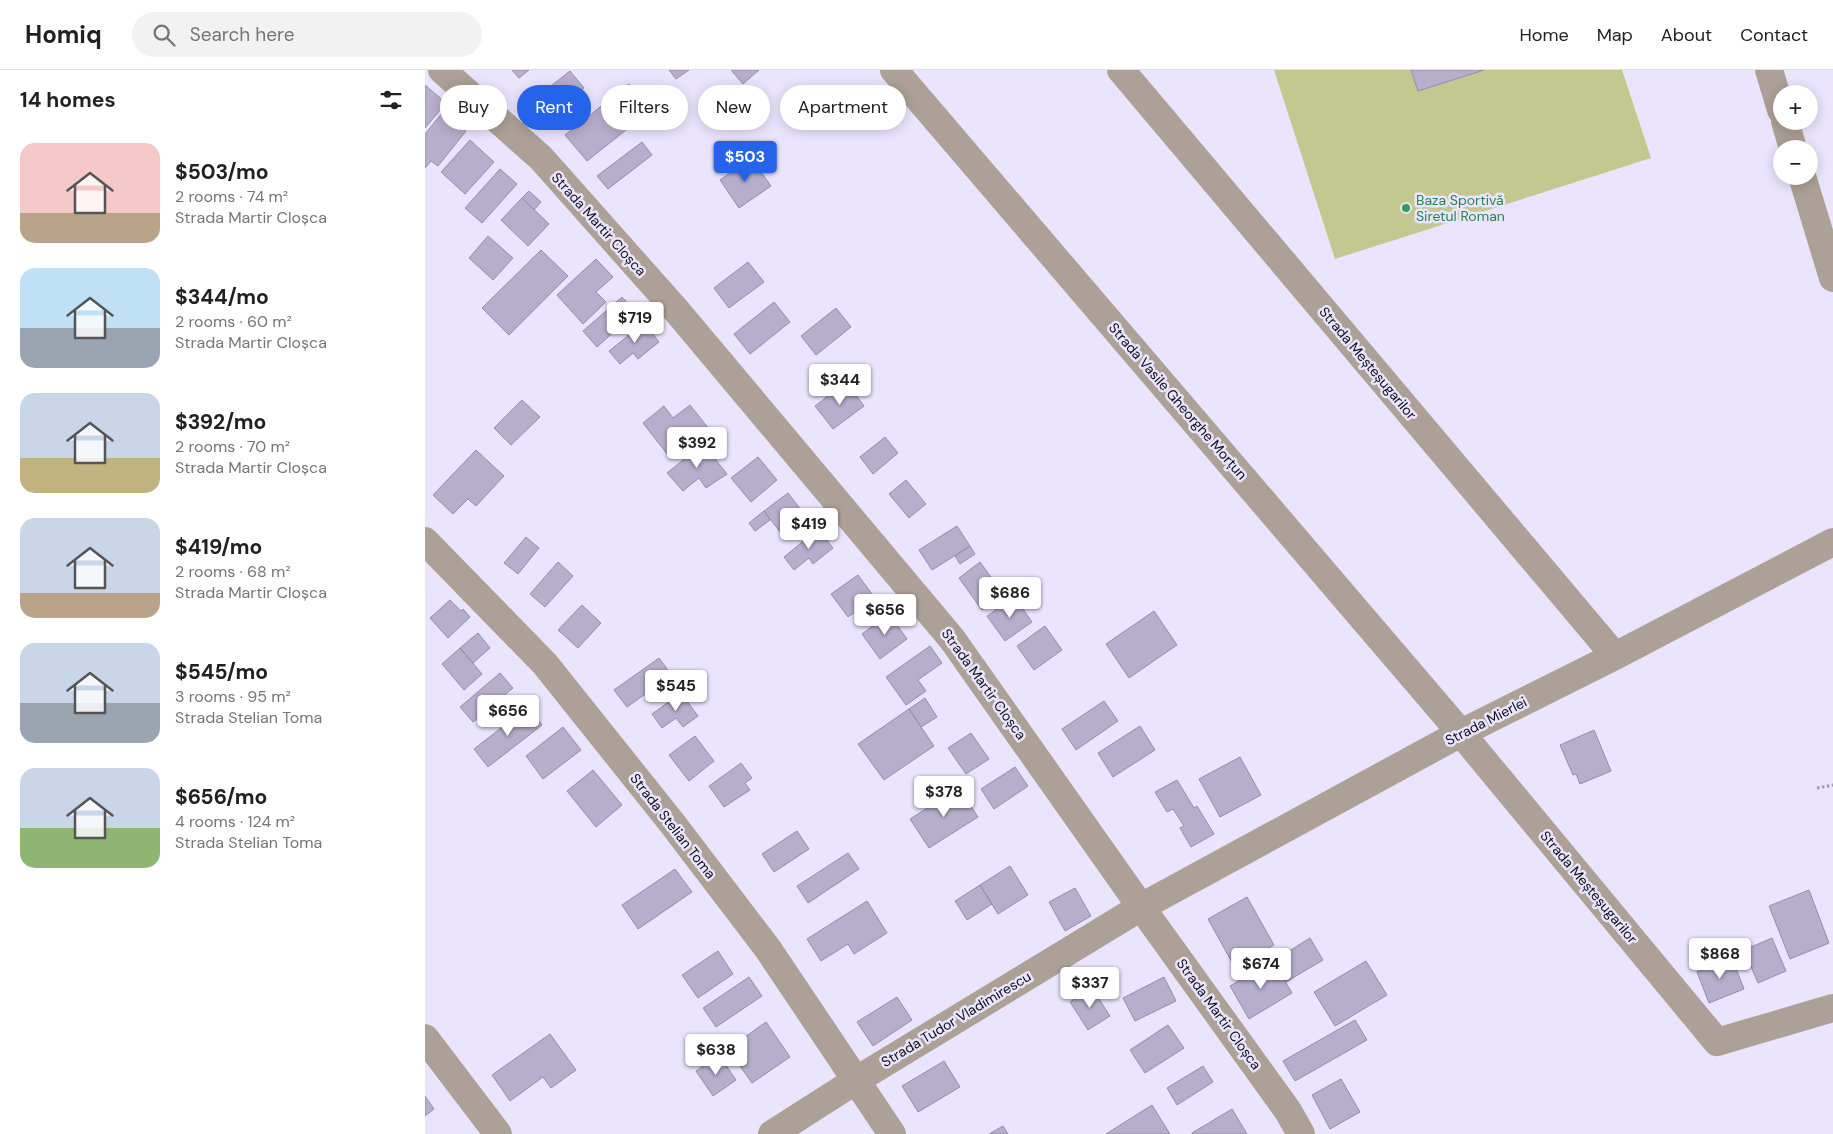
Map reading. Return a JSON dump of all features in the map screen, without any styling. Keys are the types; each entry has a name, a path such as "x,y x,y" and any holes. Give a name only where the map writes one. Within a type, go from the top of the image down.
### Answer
{"street":[{"name":"Strada Martir Cloșca","path":"442,70 547,166 676,310 952,639 1288,1111 1301,1134"},
{"name":"Strada Vasile Gheorghe Morțun","path":"894,70 1461,733"},
{"name":"Strada Meșteșugarilor","path":"1121,70 1615,656"},
{"path":"1769,70 1774,85"},
{"path":"1805,185 1833,278"},
{"name":"Strada Stelian Toma","path":"425,541 545,664 672,823 767,949 892,1134"},
{"name":"Strada Mierlei","path":"1141,907 1461,733 1615,656 1833,542"},
{"name":"Strada Meșteșugarilor","path":"1461,733 1717,1042 1833,1008"},
{"name":"Strada Tudor Vladimirescu","path":"772,1134 855,1081 1141,907"},
{"path":"425,1038 498,1134"}],"path":[{"path":"1817,788 1833,785"}],"green space":[{"name":"Baza Sportivă Siretul Roman","path":"1274,70 1622,70 1651,158 1335,259"}],"building":[{"path":"512,70 529,70 519,78"},
{"path":"669,70 689,70 676,79"},
{"path":"731,70 759,70 743,84"},
{"path":"1411,70 1484,70 1418,91"},
{"path":"570,71 582,85 552,85"},
{"path":"425,85 440,98 440,110 425,128"},
{"path":"601,106 601,130 626,130 587,161 565,135 571,130 591,130 591,114"},
{"path":"440,116 440,130 466,131 438,166 431,161 425,168 425,134"},
{"path":"470,140 494,162 465,194 441,172"},
{"path":"642,142 652,155 608,189 597,176"},
{"path":"751,158 771,186 739,208 720,180"},
{"path":"500,169 517,184 482,223 465,208"},
{"path":"529,191 541,202 534,210 522,198"},
{"path":"522,198 549,224 528,246 501,220"},
{"path":"488,236 513,258 493,280 469,258"},
{"path":"541,250 568,276 509,335 482,308"},
{"path":"596,259 613,277 596,292 606,302 583,324 557,295"},
{"path":"748,262 764,282 729,308 714,288"},
{"path":"622,297 636,312 597,347 583,331"},
{"path":"774,302 790,322 750,354 734,334"},
{"path":"836,308 851,327 816,355 801,336"},
{"path":"644,323 659,342 638,359 633,353 620,364 609,351"},
{"path":"846,382 864,406 833,429 815,406"},
{"path":"522,400 540,417 511,445 494,428"},
{"path":"690,405 709,429 671,459 643,423 664,406 673,418"},
{"path":"885,437 898,453 873,474 860,457"},
{"path":"703,444 727,474 706,488 699,478 683,491 667,473"},
{"path":"476,450 504,476 476,506 468,499 453,514 433,495"},
{"path":"758,457 777,480 751,502 731,478"},
{"path":"906,480 926,504 909,518 889,494"},
{"path":"788,493 808,519 784,537 764,511"},
{"path":"764,511 770,520 755,531 749,523"},
{"path":"957,526 970,546 932,570 919,550"},
{"path":"818,529 833,548 813,564 809,558 794,570 784,557"},
{"path":"526,537 539,548 518,574 504,563"},
{"path":"970,546 975,554 960,564 955,556"},
{"path":"558,562 573,576 545,607 530,594"},
{"path":"980,562 1004,595 982,610 959,578"},
{"path":"858,575 875,598 848,617 831,594"},
{"path":"1015,597 1032,622 1005,641 987,616"},
{"path":"450,600 461,611 463,609 470,617 448,638 430,618"},
{"path":"582,605 601,623 578,648 558,630"},
{"path":"1154,611 1177,645 1129,678 1106,644"},
{"path":"889,614 907,639 880,659 862,634"},
{"path":"1045,626 1062,650 1034,670 1017,646"},
{"path":"478,633 490,648 473,663 460,648"},
{"path":"930,646 942,663 918,680 926,691 906,705 886,677"},
{"path":"460,648 482,674 464,690 442,664"},
{"path":"659,658 679,685 662,697 655,687 627,707 614,690"},
{"path":"500,673 513,688 473,722 460,707"},
{"path":"681,693 698,716 683,727 676,718 662,728 652,714"},
{"path":"925,698 937,717 921,727 909,709"},
{"path":"1104,701 1118,721 1076,750 1062,729"},
{"path":"528,707 542,725 488,767 474,749"},
{"path":"909,709 934,746 884,780 858,744"},
{"path":"1140,726 1155,750 1113,777 1098,753"},
{"path":"563,727 581,750 543,779 526,756"},
{"path":"1594,730 1611,771 1580,784 1576,774 1573,775 1560,745"},
{"path":"971,733 989,759 966,774 948,748"},
{"path":"695,736 714,761 689,781 669,755"},
{"path":"1240,757 1261,795 1220,817 1199,779"},
{"path":"741,763 752,778 745,783 750,790 724,807 709,786"},
{"path":"1015,767 1028,786 994,809 981,789"},
{"path":"593,770 622,805 596,827 567,791"},
{"path":"1177,780 1194,808 1197,806 1214,834 1191,847 1180,828 1184,826 1173,809 1167,812 1155,792"},
{"path":"959,788 978,817 929,848 910,819"},
{"path":"797,831 809,849 774,872 762,854"},
{"path":"848,853 859,869 808,903 797,886"},
{"path":"1010,866 1028,895 998,914 980,885"},
{"path":"675,869 692,892 638,929 622,905"},
{"path":"980,885 992,904 967,920 955,901"},
{"path":"1075,888 1091,916 1065,931 1049,902"},
{"path":"1809,890 1829,943 1790,959 1769,906"},
{"path":"1247,897 1274,945 1234,966 1208,919"},
{"path":"867,901 887,933 854,954 848,944 821,961 807,939"},
{"path":"1310,938 1323,960 1286,982 1273,961"},
{"path":"1772,938 1786,971 1758,983 1744,950"},
{"path":"718,951 733,974 698,998 682,975"},
{"path":"1732,958 1744,989 1709,1003 1697,972"},
{"path":"1273,961 1292,993 1249,1019 1230,986"},
{"path":"1366,961 1387,995 1335,1026 1314,992"},
{"path":"749,977 762,996 716,1027 703,1008"},
{"path":"1164,977 1176,1001 1135,1021 1123,998"},
{"path":"1092,988 1110,1016 1088,1030 1070,1002"},
{"path":"897,997 912,1020 873,1046 857,1022"},
{"path":"1355,1020 1367,1040 1295,1081 1283,1061"},
{"path":"766,1022 790,1057 752,1083 728,1049"},
{"path":"1168,1025 1184,1048 1145,1073 1130,1050"},
{"path":"550,1034 576,1070 551,1088 543,1077 510,1101 492,1075"},
{"path":"719,1055 736,1080 713,1096 696,1071"},
{"path":"944,1061 960,1087 918,1112 902,1086"},
{"path":"1203,1066 1213,1082 1177,1105 1167,1088"},
{"path":"1341,1079 1360,1112 1330,1129 1312,1095"},
{"path":"425,1096 434,1109 425,1116"},
{"path":"1152,1105 1170,1134 1106,1134"},
{"path":"1232,1109 1247,1134 1192,1134 1192,1133"},
{"path":"1003,1126 1008,1134 989,1134"}],"place":[{"name":"Baza Sportivă Siretul Roman","path":"1406,208"}]}
